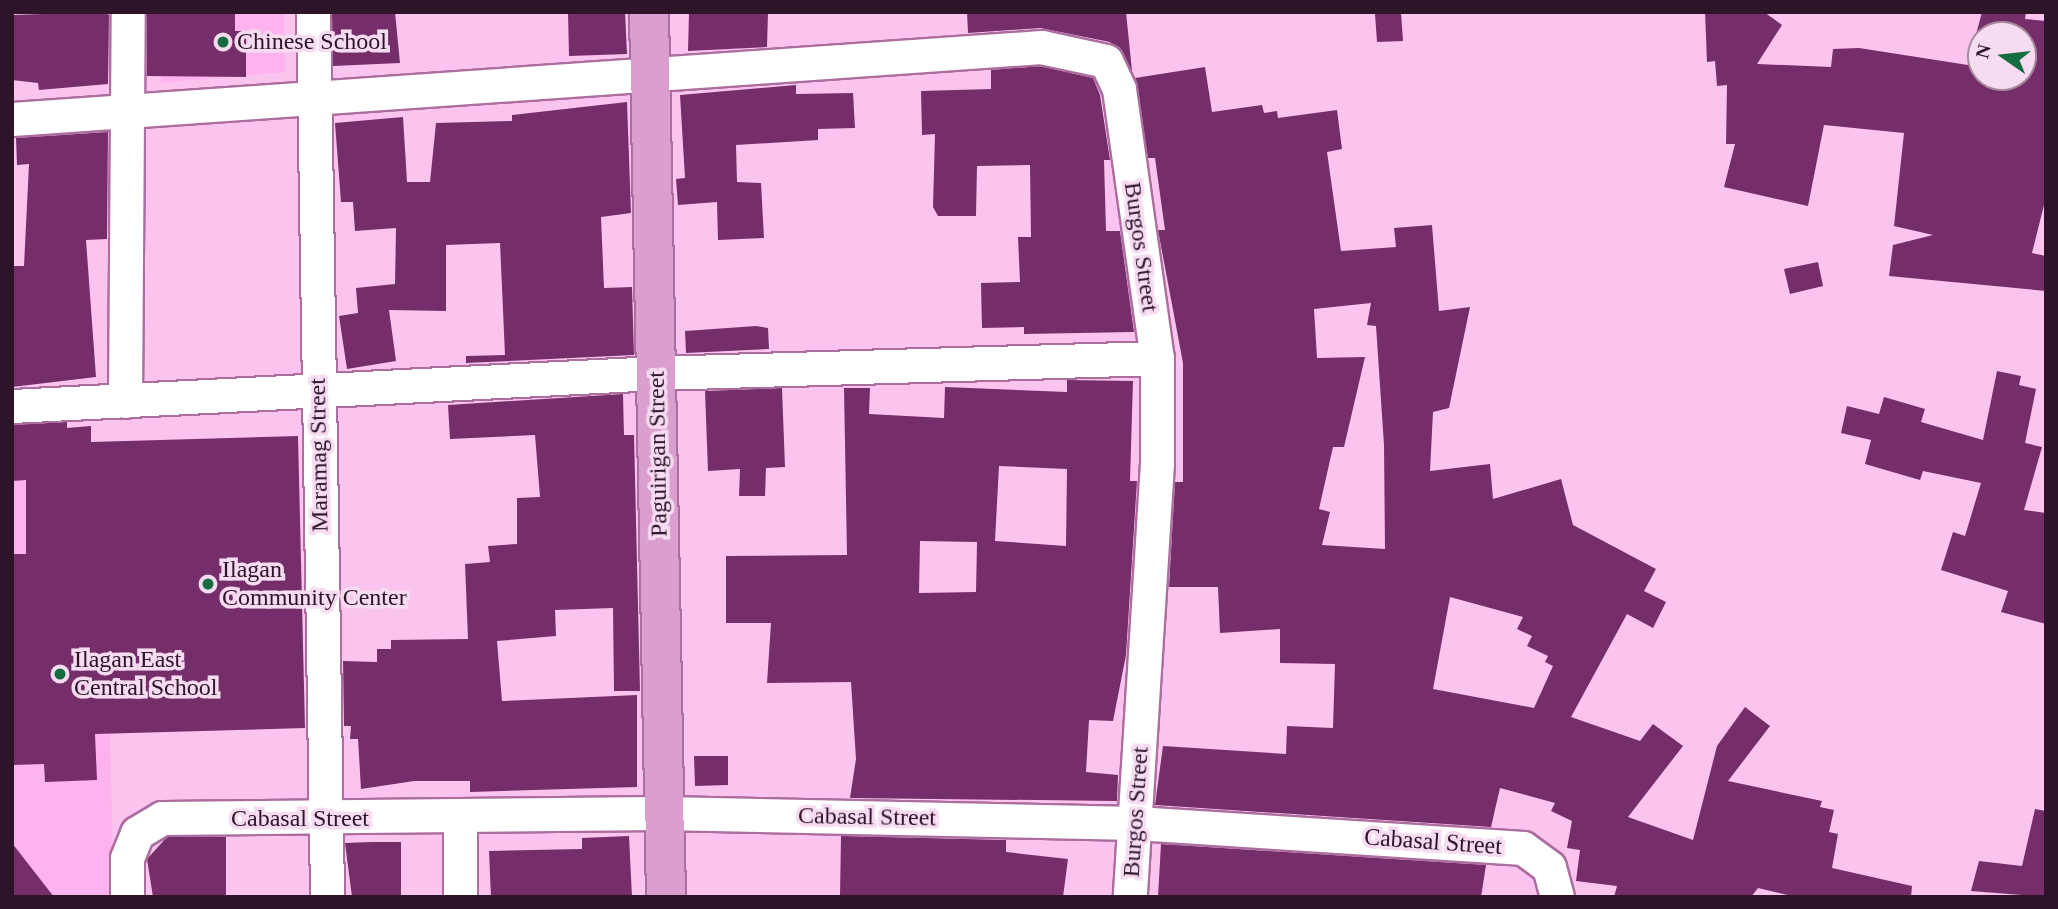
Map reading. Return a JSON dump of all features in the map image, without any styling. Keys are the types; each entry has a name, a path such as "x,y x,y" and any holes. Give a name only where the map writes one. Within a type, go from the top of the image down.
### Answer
{"main road":[{"name":"Paguirigan Street","path":"649,12 647,76 656,373 666,897"}],"street":[{"path":"125,401 128,12"},
{"name":"Maramag Street","path":"313,12 327,897"},
{"name":"Burgos Street","path":"647,76 1041,47 1106,61 1119,89 1157,358 1136,823 1130,897"},
{"path":"12,119 315,95 647,76"},
{"path":"12,407 656,373 1157,358"},
{"name":"Cabasal Street","path":"127,897 127,858 147,824 162,818 326,820 664,813 1136,823 1523,848 1549,867 1557,897"},
{"path":"460,817 460,897"}],"shaded area":[{"name":"Chinese School","path":"161,12 284,12 285,72 161,83"},
{"name":"Ilagan East Central School","path":"79,431 103,451 114,897 12,897 12,435"}],"building":[{"path":"103,12 109,15 108,84 39,90 38,83 12,80 12,15"},
{"name":"Chinese School","path":"147,12 235,12 235,31 246,31 246,77 147,76"},
{"path":"332,12 395,12 400,63 333,66"},
{"path":"568,12 625,12 627,54 569,56"},
{"path":"689,12 768,12 767,47 688,51"},
{"path":"967,12 1126,12 1132,71 1110,42 1040,28 968,33"},
{"path":"1705,12 1764,12 1782,25 1757,64 1831,67 1833,49 1859,48 1967,65 1967,91 2037,91 2037,21 1980,21 1982,12 2026,12 2025,19 2046,21 2046,197 2032,253 2046,256 2046,291 1889,276 1893,245 1933,235 1894,226 1904,133 1824,125 1808,206 1724,187 1735,144 1726,144 1727,85 1717,86 1715,61 1707,62"},
{"path":"1401,13 1403,41 1377,42 1375,14"},
{"path":"1040,66 1093,78 1100,95 1110,160 1104,160 1106,231 1120,231 1134,332 1024,334 1024,327 982,328 981,283 1020,282 1018,237 1031,237 1030,165 977,166 976,216 938,216 933,207 935,134 922,135 921,91 991,89 991,70"},
{"path":"1205,67 1212,112 1262,105 1264,113 1277,111 1278,118 1337,110 1342,149 1327,152 1341,251 1396,247 1394,228 1432,225 1439,311 1470,307 1449,408 1433,412 1430,471 1490,464 1493,499 1561,479 1573,525 1656,569 1644,591 1666,602 1653,628 1627,614 1571,717 1640,741 1653,724 1683,746 1628,817 1693,840 1717,746 1745,707 1770,726 1728,781 1822,801 1820,807 1834,810 1829,832 1838,834 1832,868 1912,886 1911,897 1796,897 1758,888 1751,897 1614,897 1617,886 1576,881 1580,850 1567,848 1572,821 1551,811 1555,803 1500,788 1491,827 1155,805 1163,746 1286,754 1287,726 1333,728 1335,664 1280,663 1280,629 1220,633 1218,587 1169,587 1175,482 1183,482 1183,363 1158,230 1165,230 1155,158 1148,158 1135,78","holes":["1371,303 1367,325 1376,326 1384,445 1385,549 1322,545 1330,512 1319,509 1333,447 1344,447 1365,357 1317,358 1314,309","1450,597 1523,617 1517,629 1532,636 1527,646 1548,656 1545,662 1553,666 1534,708 1433,689"]},
{"path":"796,85 796,94 853,93 855,128 818,129 818,140 736,145 737,182 761,183 764,238 718,240 717,202 678,205 676,179 685,178 680,95"},
{"path":"627,102 631,213 601,217 604,288 632,287 634,355 466,363 466,356 505,355 500,243 446,245 446,311 389,310 396,361 347,369 339,316 358,313 356,288 395,284 396,228 355,231 353,202 341,202 335,123 403,117 407,182 430,182 436,123 512,121 512,115"},
{"path":"108,132 107,239 86,240 96,377 12,387 12,266 24,266 29,164 17,165 16,138"},
{"path":"1818,262 1823,286 1790,294 1784,269"},
{"path":"756,326 768,328 769,349 686,353 685,331"},
{"path":"1997,371 2021,376 2019,385 2036,389 2025,443 2042,447 2024,510 2046,513 2046,624 2001,612 2008,591 1941,570 1953,532 1965,536 1981,483 1923,471 1920,480 1865,464 1871,440 1841,433 1847,406 1879,414 1884,397 1925,409 1921,422 1983,440"},
{"path":"1067,380 1133,381 1130,481 1137,481 1126,655 1113,721 1089,720 1086,772 1118,775 1117,801 850,798 856,759 851,682 767,683 771,623 726,623 726,556 847,555 844,388 870,388 869,414 944,418 945,387 1067,392","holes":["999,466 1067,469 1066,546 995,541","920,541 977,542 976,592 919,593"]},
{"path":"782,388 785,467 766,468 765,496 739,496 740,469 708,471 705,391"},
{"path":"623,394 624,435 634,435 640,691 614,691 613,608 555,610 556,636 497,641 502,701 637,695 637,787 470,792 470,781 414,781 361,789 358,739 350,739 351,726 344,726 343,661 377,662 377,649 391,649 391,640 468,639 465,564 490,562 488,546 517,544 517,498 540,497 535,435 450,439 448,405"},
{"name":"Ilagan Community Center","path":"67,422 67,428 91,426 91,442 298,436 305,728 95,734 97,780 45,782 44,764 12,765 12,554 26,554 26,480 12,481 12,425"},
{"path":"694,756 728,756 728,785 695,786"},
{"path":"2035,809 2046,811 2046,897 1971,891 1979,861 2022,866"},
{"path":"629,836 632,897 491,897 489,851 582,849 582,838"},
{"path":"841,836 1006,840 1006,852 1068,859 1063,897 840,895"},
{"path":"167,837 226,837 226,897 153,897 147,859"},
{"path":"401,842 401,897 352,897 345,843"},
{"path":"12,843 54,897 12,897"},
{"path":"1161,844 1486,865 1481,897 1158,897"}],"place":[{"name":"Chinese School","path":"223,42"},
{"name":"Ilagan Community Center","path":"208,584"},
{"name":"Ilagan East Central School","path":"60,674"}]}
